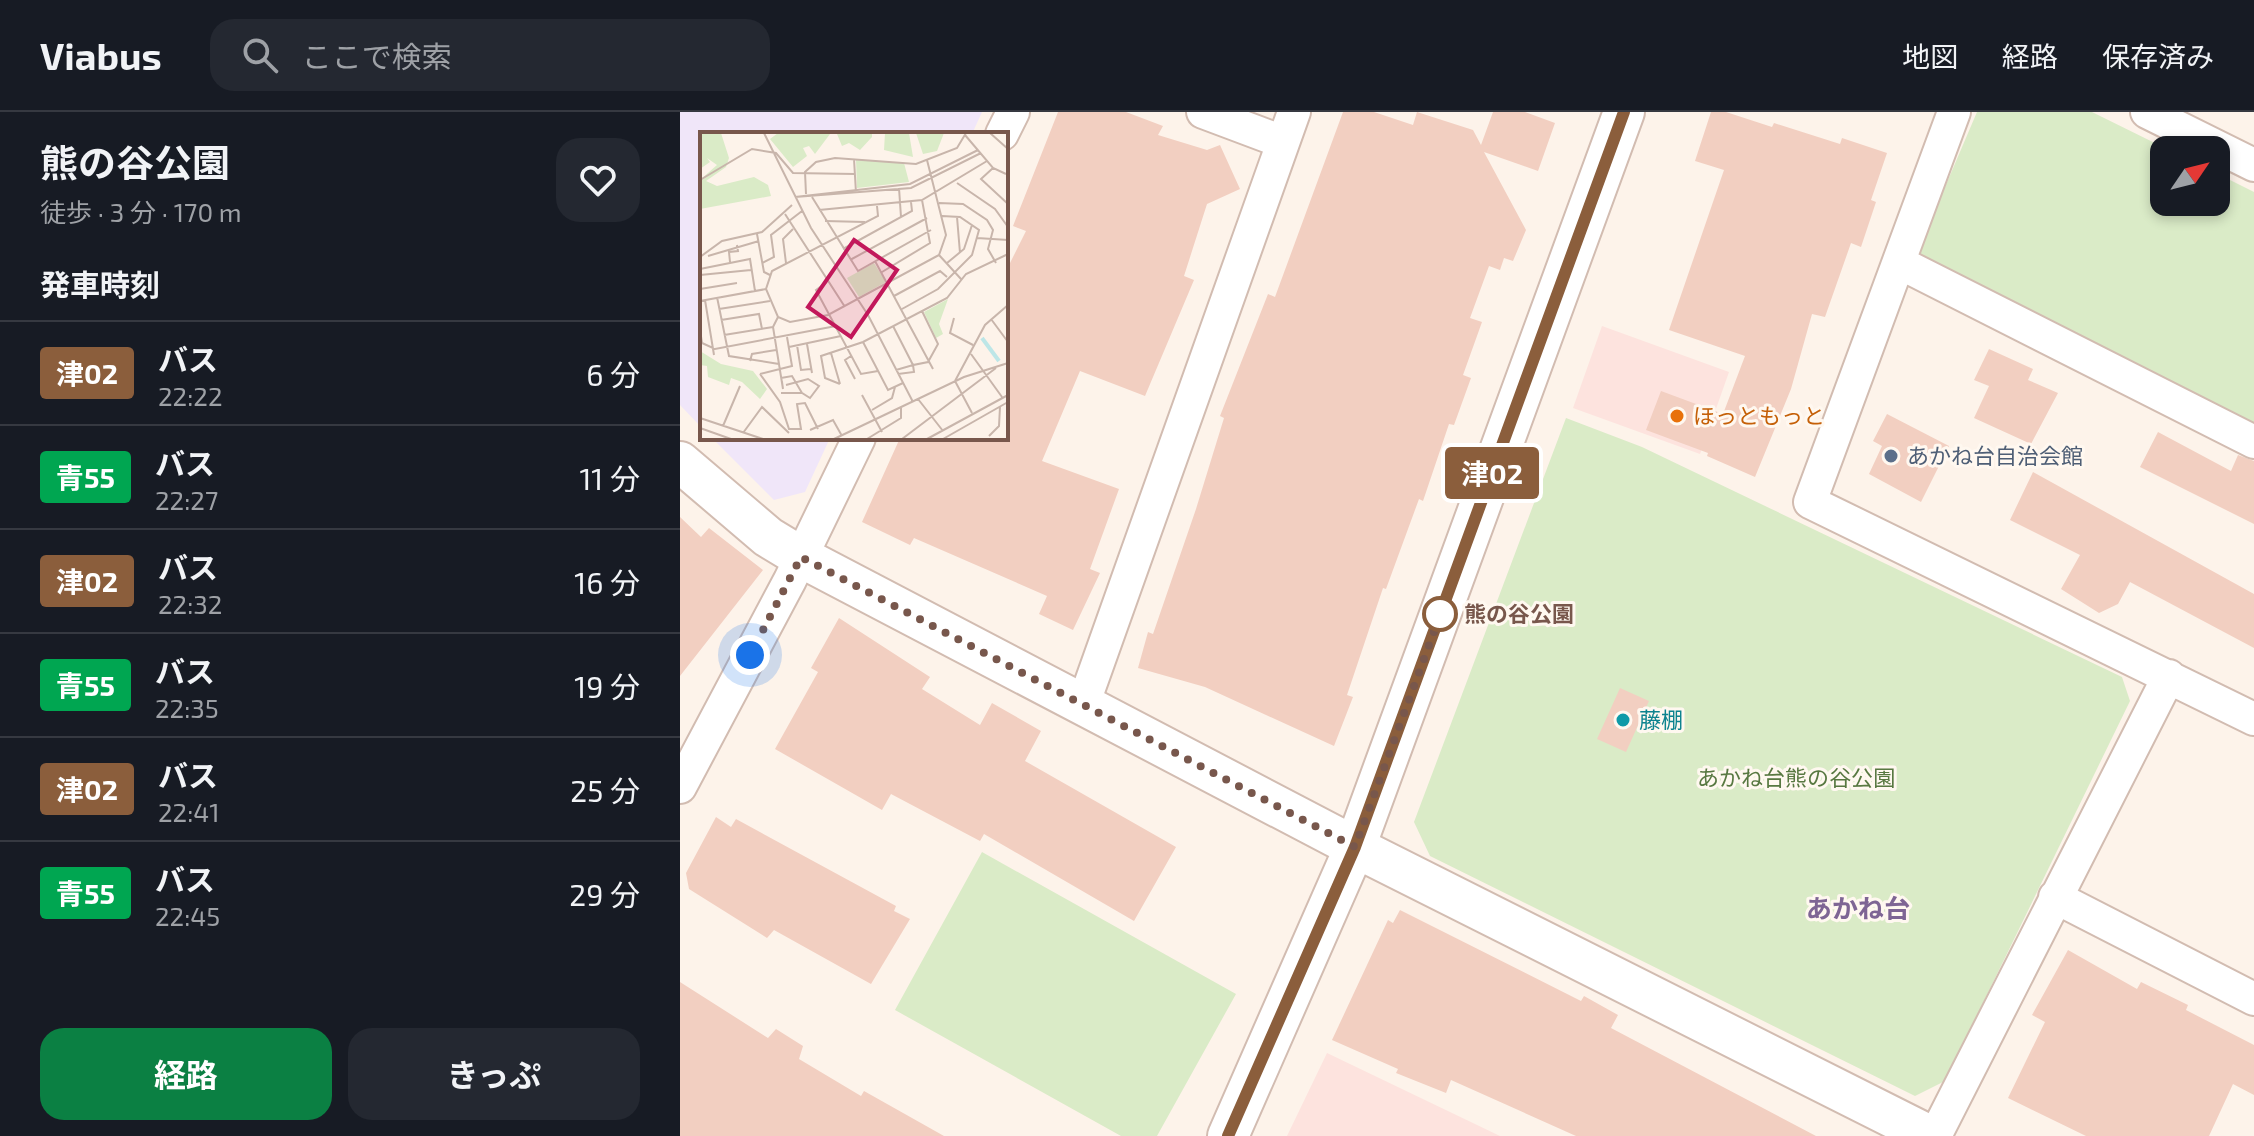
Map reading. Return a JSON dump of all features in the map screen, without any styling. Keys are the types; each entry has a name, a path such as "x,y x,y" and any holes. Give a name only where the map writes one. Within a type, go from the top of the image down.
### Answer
{"street":[{"path":"1003,132 1013,112"},
{"path":"1083,705 1288,127 1203,112"},
{"path":"1228,1136 1355,847 1624,112"},
{"path":"1954,112 1810,502 2254,719"},
{"path":"2147,112 2254,165"},
{"path":"1900,263 2254,442"},
{"path":"681,781 801,557 858,440"},
{"path":"680,462 768,537 801,557 1355,847 1932,1136 2169,676"},
{"path":"2055,897 2254,999"}],"shaded area":[{"path":"680,112 982,112 973,132 700,132 700,426 680,405"},
{"path":"1602,326 1729,372 1700,454 1573,408"},
{"path":"714,440 829,440 805,492 774,500"},
{"path":"1327,1053 1500,1136 1287,1136"}],"green space":[{"path":"1977,112 2092,112 2150,141 2150,216 2230,216 2230,180 2254,192 2254,423 1916,255"},
{"name":"あかね台熊の谷公園","path":"1566,418 1642,447 2122,677 2130,701 1945,1081 1915,1096 1430,856 1414,822"},
{"path":"982,852 1236,994 1157,1136 1121,1136 895,1010"}],"building":[{"path":"1058,112 1126,112 1163,126 1158,135 1207,150 1220,145 1240,189 1207,204 1184,276 1194,280 1145,396 1080,371 1042,461 1119,489 1090,569 1100,573 1073,630 1039,614 1047,596 914,538 910,545 862,522 899,440 1008,440 1008,267 1026,231 1013,226"},
{"path":"1343,112 1374,112 1413,125 1417,112 1473,130 1481,145 1493,112 1525,112 1555,123 1538,171 1484,152 1526,230 1513,261 1504,258 1500,270 1489,266 1470,318 1482,322 1463,375 1471,378 1454,425 1449,424 1423,501 1419,499 1386,589 1383,588 1347,695 1353,697 1334,746 1205,687 1138,668 1148,632 1153,634 1196,509 1224,418 1220,416 1268,294 1275,297"},
{"path":"1711,112 1726,112 1772,127 1774,123 1840,144 1842,138 1887,153 1871,200 1876,202 1861,247 1851,243 1825,317 1812,314 1791,389 1755,477 1707,456 1708,453 1646,430 1661,391 1723,414 1745,356 1669,330 1724,170 1695,161"},
{"path":"1989,349 2033,369 2028,380 2058,393 2031,444 1974,418 1989,386 1974,380"},
{"path":"1887,414 1949,446 1921,502 1869,474 1882,446 1873,441"},
{"path":"2158,432 2231,471 2238,455 2254,461 2254,524 2140,467"},
{"path":"2033,472 2254,594 2254,648 2130,582 2118,604 2099,613 2061,589 2080,555 2010,520"},
{"path":"680,517 701,537 709,528 763,570 680,676"},
{"path":"839,618 930,677 922,689 980,725 992,703 1041,731 1025,761 1176,847 1134,921 984,834 980,841 891,794 882,810 775,749 818,672 811,668"},
{"name":"藤棚","path":"1620,688 1649,701 1626,752 1597,739"},
{"path":"716,817 731,827 736,819 896,906 894,911 910,919 871,984 774,930 767,938 689,889 686,873"},
{"path":"1400,910 1581,1001 1584,996 1618,1015 1611,1028 1816,1136 1576,1136 1451,1080 1446,1093 1396,1073 1398,1069 1332,1040 1388,920 1393,923"},
{"path":"2068,950 2137,989 2141,982 2188,1005 2186,1010 2254,1045 2254,1095 2233,1084 2209,1136 2086,1136 2008,1098 2045,1022 2032,1015"},
{"path":"680,982 768,1038 776,1029 803,1046 799,1059 861,1096 864,1091 944,1136 680,1136"}],"bus line":[{"name":"津02","path":"1228,1136 1355,847 1624,112"}],"place":[{"name":"ほっともっと","path":"1677,416"},
{"name":"あかね台自治会館","path":"1891,456"},
{"name":"熊の谷公園","path":"1440,614"},
{"name":"藤棚","path":"1623,720"}],"district":[{"name":"あかね台","path":"1858,909"}],"route":[{"path":"750,655 801,557 1355,847 1446,599 1440,614"}]}
